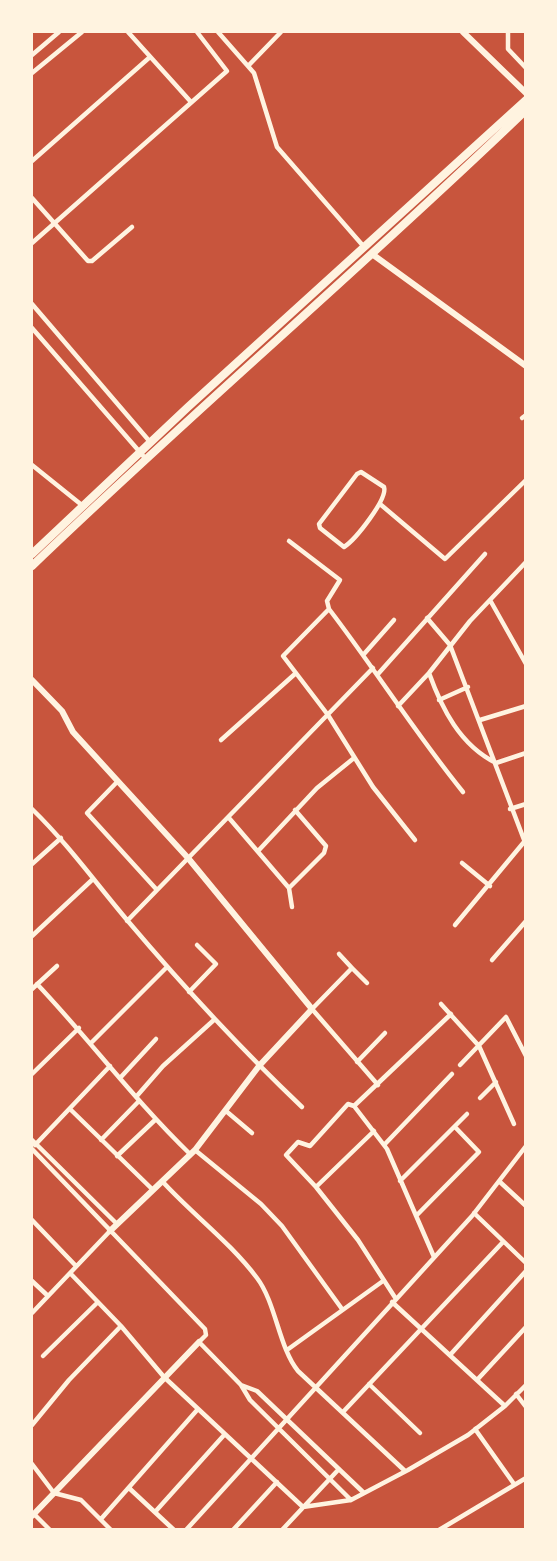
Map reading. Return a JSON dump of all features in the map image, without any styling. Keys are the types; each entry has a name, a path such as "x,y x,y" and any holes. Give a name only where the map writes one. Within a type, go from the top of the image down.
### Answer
{"main road":[{"path":"369,251 525,100"},
{"path":"32,554 525,110"},
{"path":"32,566 143,455"}],"street":[{"path":"45,62 34,53 59,32"},
{"path":"32,73 82,32"},
{"path":"128,32 191,102"},
{"path":"32,243 225,72 227,68 198,32"},
{"path":"218,32 254,73 272,139 369,251 525,366"},
{"path":"249,65 281,32"},
{"path":"463,32 525,93"},
{"path":"508,32 508,50 525,68"},
{"path":"32,161 150,57"},
{"path":"32,198 91,262 132,227"},
{"path":"32,304 153,446"},
{"path":"32,328 143,455"},
{"path":"82,386 94,377"},
{"path":"90,395 102,386"},
{"path":"118,427 129,418"},
{"path":"32,465 83,506"},
{"path":"358,472 384,487 386,493 380,504 346,546 342,546 319,525 358,472"},
{"path":"380,504 445,560 525,480"},
{"path":"289,541 340,580 327,601 329,609 463,792"},
{"path":"378,674 485,554"},
{"path":"398,706 525,562"},
{"path":"490,600 525,664"},
{"path":"329,609 284,654 284,658 328,715 354,758 415,840"},
{"path":"427,618 450,645 496,763 510,809 525,843 455,925"},
{"path":"364,654 394,620"},
{"path":"127,921 373,668"},
{"path":"221,740 296,673"},
{"path":"429,673 446,714 476,750 496,763"},
{"path":"32,680 62,711 73,732 188,858 312,1009 378,1084"},
{"path":"439,700 468,687"},
{"path":"480,720 525,706"},
{"path":"496,763 525,753"},
{"path":"259,850 295,810 354,758"},
{"path":"118,781 87,813 157,890"},
{"path":"510,809 525,804"},
{"path":"32,809 61,838 127,921 189,992 259,1066 302,1107"},
{"path":"289,888 324,854 326,846 295,810"},
{"path":"229,818 259,850 289,888 292,907"},
{"path":"32,864 61,838"},
{"path":"462,863 490,886"},
{"path":"32,936 93,879"},
{"path":"492,960 525,921"},
{"path":"189,992 216,964 197,945"},
{"path":"339,954 367,983"},
{"path":"32,989 57,966"},
{"path":"91,1043 167,967"},
{"path":"32,1313 116,1223 192,1152 259,1066 352,968"},
{"path":"37,984 79,1028 155,1120 192,1152 261,1204 282,1226 342,1309"},
{"path":"441,1004 479,1046 514,1124"},
{"path":"354,1106 451,1014"},
{"path":"460,1065 506,1017 525,1056"},
{"path":"101,1140 138,1099 163,1066 215,1019"},
{"path":"32,1074 79,1028"},
{"path":"357,1062 385,1033"},
{"path":"120,1078 156,1040"},
{"path":"50,1530 33,1515 206,1335 205,1329 32,1150 110,1066"},
{"path":"384,1145 452,1074"},
{"path":"480,1098 496,1082"},
{"path":"434,1257 384,1145 354,1106 349,1103 310,1146 298,1142 286,1155 316,1187 358,1240 394,1300 505,1406"},
{"path":"70,1109 152,1189"},
{"path":"225,1111 252,1133"},
{"path":"400,1181 467,1114"},
{"path":"117,1156 155,1120"},
{"path":"416,1216 479,1152 455,1126"},
{"path":"316,1187 374,1131"},
{"path":"32,1140 116,1223"},
{"path":"186,1530 474,1213 500,1182 525,1146"},
{"path":"162,1181 257,1278 292,1364 405,1471"},
{"path":"500,1182 525,1206"},
{"path":"474,1213 525,1263"},
{"path":"32,1220 76,1266"},
{"path":"343,1412 502,1242"},
{"path":"450,1354 525,1271"},
{"path":"70,1273 121,1326 164,1377 303,1507"},
{"path":"32,1281 48,1296"},
{"path":"287,1350 383,1281"},
{"path":"43,1356 98,1302"},
{"path":"32,1425 69,1380 121,1326"},
{"path":"477,1380 525,1327"},
{"path":"200,1342 241,1385 249,1400 351,1500"},
{"path":"369,1384 420,1433"},
{"path":"241,1385 257,1391 364,1493"},
{"path":"303,1507 351,1500 405,1471 475,1429 505,1406 525,1385"},
{"path":"516,1394 525,1407"},
{"path":"101,1519 198,1409"},
{"path":"475,1429 514,1484"},
{"path":"155,1512 225,1434"},
{"path":"32,1464 54,1493 81,1500 111,1530"},
{"path":"282,1530 339,1469"},
{"path":"439,1530 525,1478"},
{"path":"233,1530 277,1482"},
{"path":"129,1488 174,1530"}]}
